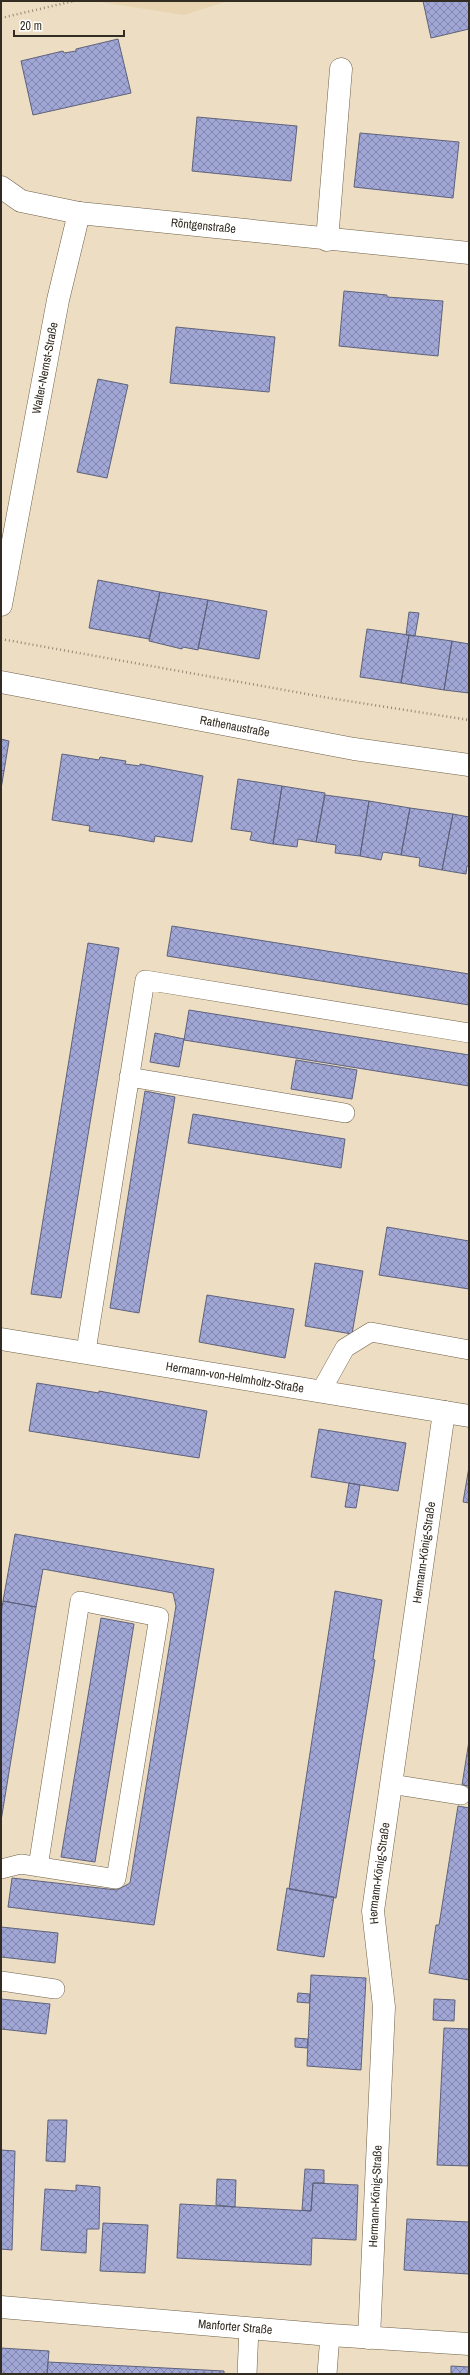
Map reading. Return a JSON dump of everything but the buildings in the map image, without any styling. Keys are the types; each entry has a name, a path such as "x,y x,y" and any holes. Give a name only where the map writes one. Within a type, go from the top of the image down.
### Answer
{"street":[{"path":"327,240 341,69"},
{"path":"1,187 21,201 79,214"},
{"name":"Röntgenstraße","path":"79,214 469,253"},
{"name":"Walter-Nernst-Straße","path":"1,605 58,300 79,214"},
{"name":"Rathenaustraße","path":"1,682 354,749 469,765"},
{"name":"Hermann-von-Helmholtz-Straße","path":"1,1339 86,1351 469,1416"},
{"name":"Hermann-König-Straße","path":"369,2338 384,2007 373,1911 444,1412"},
{"name":"Manforter Straße","path":"1,2307 330,2335 469,2344"}],"lane":[{"path":"86,1351 144,980 469,1033"},
{"path":"129,1077 345,1114"},
{"path":"321,1391 345,1348 371,1332 469,1350"},
{"path":"1,1868 21,1864 38,1867 116,1880 159,1617 80,1601 38,1867"},
{"path":"391,1784 460,1795"},
{"path":"1,1981 55,1989"},
{"path":"247,2374 249,2328"},
{"path":"327,2374 330,2335"}],"path":[{"path":"1,18 74,1"},
{"path":"1,640 329,698 469,720"}],"shaded area":[{"path":"94,1 228,1 184,15"}]}
